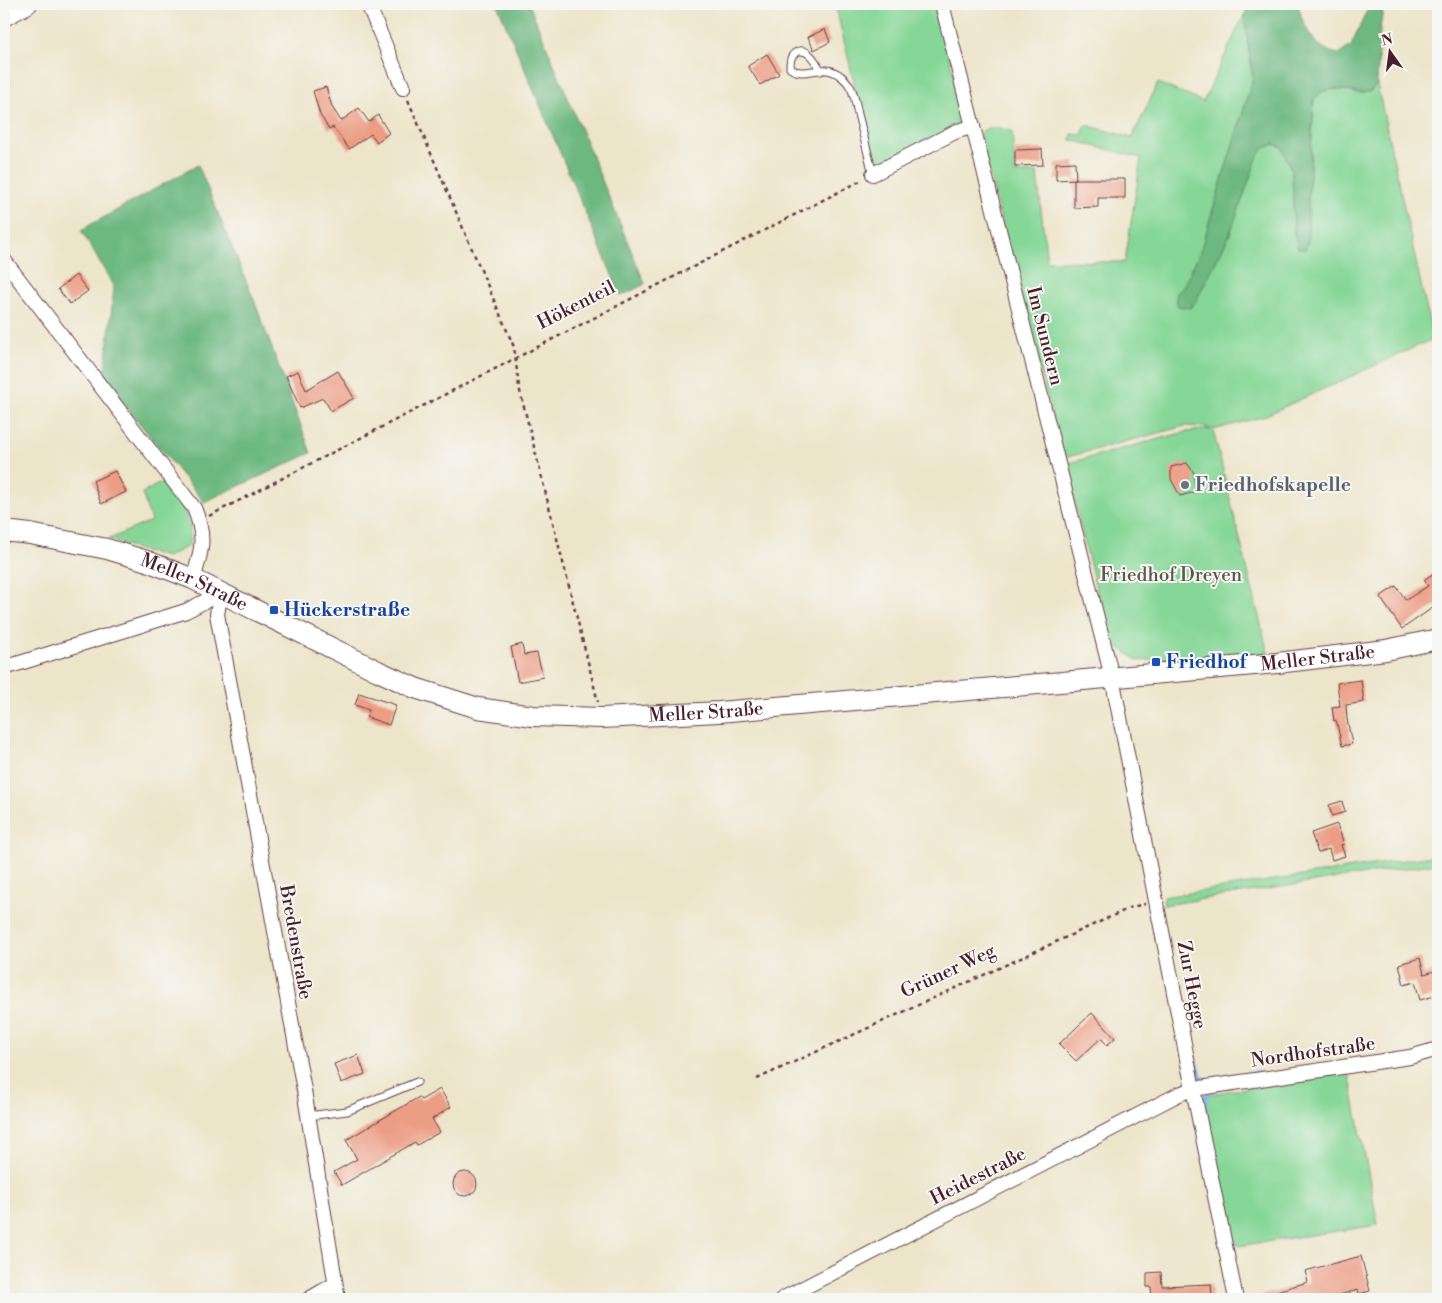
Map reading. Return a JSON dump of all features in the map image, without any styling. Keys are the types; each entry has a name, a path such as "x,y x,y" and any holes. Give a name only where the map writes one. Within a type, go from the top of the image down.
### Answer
{"main road":[{"name":"Meller Straße","path":"4,531 108,549 193,579 416,688 478,708 533,716 602,718 719,712 1269,663 1386,650 1438,639"}],"street":[{"path":"4,17 28,4"},
{"path":"368,4 402,88"},
{"name":"Im Sundern","path":"942,4 1112,678"},
{"path":"873,174 957,131 973,127"},
{"path":"4,260 194,508 200,522 202,538 200,556 193,579"},
{"path":"4,668 186,611 221,593"},
{"name":"Bredenstraße","path":"221,593 217,614 308,1116 338,1299"},
{"name":"Zur Hegge","path":"1112,678 1236,1299"},
{"name":"Nordhofstraße","path":"1193,1089 1410,1057 1438,1049"},
{"name":"Heidestraße","path":"782,1299 806,1293 1112,1128 1179,1094 1193,1089"},
{"path":"309,1299 335,1284"}],"lane":[{"path":"821,71 828,70 841,76 851,89 873,174"},
{"path":"308,1116 347,1111 417,1082"}],"path":[{"path":"402,88 514,347 518,387 602,718"},
{"name":"Hökenteil","path":"200,522 217,511 873,174"},
{"name":"Grüner Weg","path":"757,1079 1132,907 1157,901"}],"green space":[{"path":"497,4 529,4 645,284 621,296"},
{"path":"835,4 936,4 965,120 962,124 875,169"},
{"path":"1250,4 1298,4 1306,28 1311,36 1323,48 1339,54 1351,46 1370,4 1384,4 1380,29 1377,84 1370,92 1362,93 1336,89 1323,91 1314,99 1308,206 1308,242 1305,249 1298,248 1294,234 1292,172 1282,147 1274,144 1264,148 1257,158 1229,236 1196,301 1190,308 1178,306 1177,293 1183,287 1200,252 1253,79 1244,15"},
{"name":"Friedhof Dreyen","path":"1244,15 1253,79 1200,252 1183,287 1177,293 1190,308 1196,301 1229,236 1257,158 1264,148 1274,144 1282,147 1292,172 1294,234 1308,242 1308,206 1314,99 1321,92 1331,89 1358,93 1370,90 1377,84 1433,339 1262,417 1213,430 1268,653 1193,661 1192,657 1138,661 1109,640 1065,464 1185,432 1211,429 1185,426 1063,458 979,135 982,131 990,128 1012,131 1015,173 1037,173 1047,261 1125,262 1141,158 1071,140 1072,134 1082,135 1086,125 1132,138 1158,83 1203,102"},
{"path":"198,165 254,300 311,453 204,502 104,380 114,287 81,230"},
{"path":"164,481 182,505 190,524 189,546 167,557 109,539 151,521 142,493"},
{"path":"1438,855 1438,863 1164,905 1163,897"},
{"path":"1349,1072 1378,1225 1238,1246 1234,1239 1203,1095"}],"building":[{"path":"825,29 830,42 814,50 808,37"},
{"path":"767,54 779,74 760,85 748,66"},
{"path":"326,87 332,107 341,121 359,108 369,122 378,115 389,133 377,142 371,134 349,149 333,127 329,129 320,115 313,91"},
{"path":"1042,149 1043,165 1015,166 1015,150"},
{"path":"1075,162 1076,179 1056,180 1056,163"},
{"path":"1074,179 1125,179 1125,198 1098,198 1098,207 1074,208"},
{"path":"76,275 88,291 70,304 58,289"},
{"path":"298,371 306,390 338,371 354,398 331,411 323,398 300,408 286,376"},
{"name":"Friedhofskapelle","path":"1187,463 1194,473 1195,492 1180,496 1171,479 1171,467"},
{"path":"115,471 126,492 101,504 93,481"},
{"path":"1438,570 1438,604 1402,629 1380,597 1396,586 1406,600 1428,586 1424,580"},
{"path":"522,644 524,655 537,653 543,677 518,682 511,647"},
{"path":"1361,680 1364,702 1346,705 1352,744 1342,746 1336,720 1334,721 1332,707 1340,706 1337,683"},
{"path":"359,693 396,705 389,725 366,717 369,710 355,705"},
{"path":"1342,801 1345,812 1332,816 1329,805"},
{"path":"1337,824 1344,844 1341,845 1345,856 1332,860 1329,849 1318,853 1311,833"},
{"path":"1420,958 1424,974 1438,970 1438,995 1420,1000 1415,982 1404,985 1399,964"},
{"path":"1092,1013 1115,1038 1107,1045 1101,1038 1076,1061 1059,1044"},
{"path":"358,1055 365,1074 341,1083 334,1064"},
{"path":"440,1089 451,1107 432,1119 440,1132 417,1145 415,1142 342,1185 334,1172 357,1159 346,1140 419,1097 421,1100"},
{"path":"465,1172 474,1175 477,1184 474,1193 465,1196 456,1193 453,1184 456,1175"},
{"path":"1361,1256 1370,1291 1359,1294 1358,1290 1323,1299 1260,1299 1259,1296 1308,1282 1305,1271"},
{"path":"1161,1272 1162,1286 1211,1284 1212,1299 1152,1299 1151,1287 1147,1287 1147,1273"}],"waterway":[{"path":"1196,1060 1201,1077 1207,1080 1260,1072"},
{"path":"1209,1093 1205,1097 1205,1108 1221,1190"}],"place":[{"name":"Friedhofskapelle","path":"1185,485"},
{"name":"Hückerstraße","path":"274,610"},
{"name":"Friedhof","path":"1156,662"}]}
